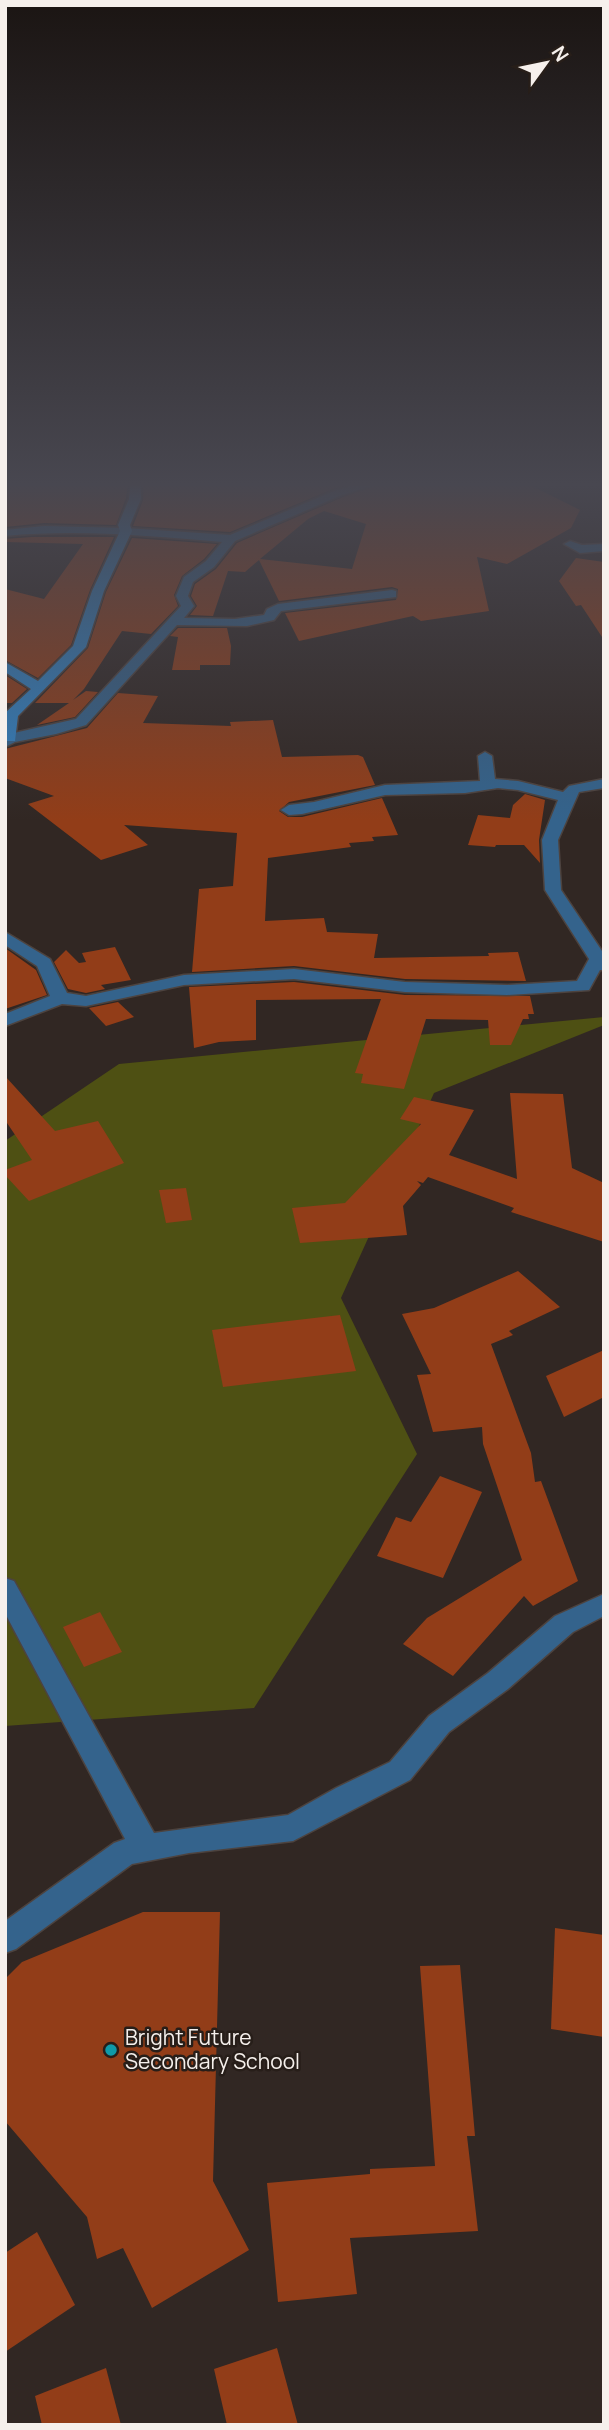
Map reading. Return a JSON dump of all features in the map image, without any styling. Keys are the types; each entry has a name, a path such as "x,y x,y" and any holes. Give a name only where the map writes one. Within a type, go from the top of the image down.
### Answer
{"street":[{"path":"96,594 79,646 11,715 8,740 81,722 188,606 183,594"},
{"path":"174,621 213,624 259,621 270,617 271,612 278,608 389,594"},
{"path":"5,666 39,688"},
{"path":"485,756 488,784"},
{"path":"5,1021 60,998 86,1001 184,980 293,974 405,987 506,990 583,986 599,965 592,948 553,890 551,840 574,789 604,783"},
{"path":"289,810 322,807 365,793 386,790 439,787 473,789 488,784 523,787 568,798"},
{"path":"5,937 44,963 60,998"},
{"path":"5,1588 146,1848"},
{"path":"5,1939 125,1852 189,1840 293,1828 346,1797 400,1771 439,1724 498,1681 564,1624 604,1604"}],"shaded area":[{"path":"604,1017 604,1025 434,1093 341,1298 417,1454 254,1708 5,1726 5,1141 119,1064"}],"building":[{"path":"5,594 26,594 44,599 47,594 88,594 71,645 38,678 5,660"},
{"path":"105,594 174,594 178,606 151,634 122,631 84,689 73,700 86,691 98,692 75,717 37,725 69,703 35,703 88,648"},
{"path":"220,594 213,616 190,615 197,606 191,596"},
{"path":"276,594 332,594 279,601"},
{"path":"397,594 485,594 489,611 421,621 413,616 299,641 285,613 396,600"},
{"path":"568,594 604,594 604,640 581,605 576,606"},
{"path":"178,628 227,628 231,646 230,665 200,665 200,670 172,670 178,637 170,636"},
{"path":"5,675 27,689 12,703 5,703"},
{"path":"118,693 158,696 143,723 231,726 230,722 273,720 282,757 363,757 375,785 289,802 279,811 288,817 302,817 382,798 398,835 372,837 374,841 349,843 351,847 268,858 265,921 324,918 327,932 378,934 374,958 489,956 488,953 518,952 526,981 405,979 294,966 192,972 199,889 233,886 237,833 124,825 148,845 101,860 28,804 54,796 5,778 5,749 87,728"},
{"path":"525,794 545,800 539,840 540,863 524,845 468,845 478,815 510,818 513,805"},
{"path":"115,947 131,980 101,985 105,989 86,993 68,989 54,962 66,950 79,963 86,962 82,953"},
{"path":"5,948 36,970 47,995 5,1009"},
{"path":"294,982 405,995 530,996 534,1014 528,1014 529,1019 523,1019 511,1045 490,1045 488,1020 426,1019 404,1089 361,1083 363,1074 355,1073 381,999 256,1000 256,1040 219,1042 194,1048 189,987"},
{"path":"118,1002 134,1017 106,1026 89,1008"},
{"path":"5,1076 55,1131 98,1121 124,1163 29,1201 5,1175 5,1170 32,1160 5,1120"},
{"path":"510,1093 563,1094 572,1168 604,1183 604,1242 511,1212 514,1208 428,1177 423,1183 417,1181 421,1185 403,1206 407,1235 300,1243 292,1208 345,1203 421,1124 400,1119 414,1097 474,1110 449,1155 517,1179"},
{"path":"186,1188 192,1220 166,1223 159,1190"},
{"path":"518,1271 560,1307 509,1331 513,1335 491,1344 531,1453 535,1482 541,1481 578,1581 533,1606 524,1596 453,1676 403,1644 427,1618 522,1560 483,1444 482,1427 433,1432 417,1375 431,1374 402,1314 434,1308"},
{"path":"340,1315 356,1371 223,1387 212,1330"},
{"path":"604,1350 604,1397 564,1417 546,1376"},
{"path":"440,1476 482,1492 443,1578 377,1556 396,1517 411,1522"},
{"path":"100,1612 122,1652 84,1667 63,1627"},
{"name":"Bright Future Secondary School","path":"143,1912 220,1912 213,2181 249,2250 152,2308 123,2248 97,2259 87,2217 5,2121 5,1979 22,1962"},
{"path":"555,1928 604,1935 604,2037 551,2029"},
{"path":"460,1965 475,2136 467,2136 478,2231 350,2238 357,2294 278,2302 267,2183 370,2174 370,2169 435,2166 420,1966"},
{"path":"37,2232 75,2305 5,2352 5,2253"},
{"path":"277,2348 298,2425 227,2425 214,2369"},
{"path":"106,2368 121,2425 42,2425 35,2396"}],"place":[{"name":"Bright Future Secondary School","path":"111,2050"}]}
